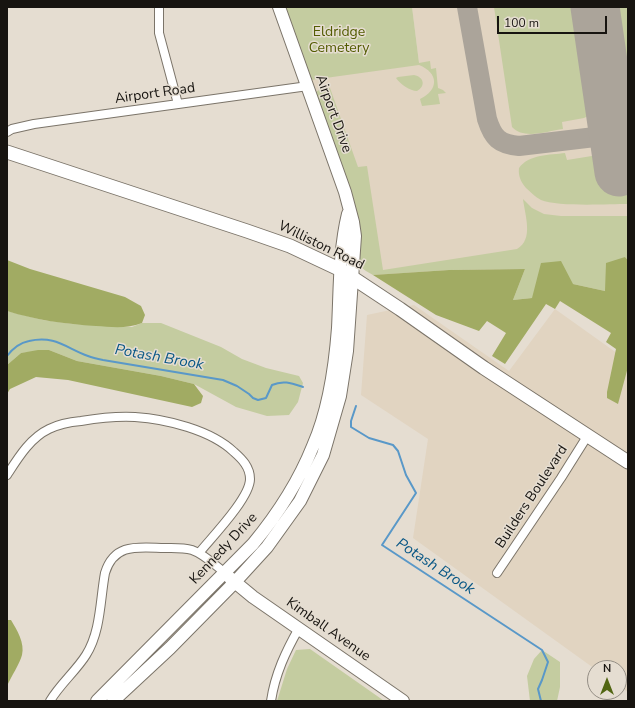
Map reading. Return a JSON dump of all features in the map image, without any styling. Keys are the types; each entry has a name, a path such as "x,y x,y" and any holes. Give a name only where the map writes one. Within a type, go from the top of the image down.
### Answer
{"main road":[{"name":"Airport Drive","path":"279,7 340,178 353,222 355,236 346,274"},
{"name":"Williston Road","path":"7,152 247,230 290,246 346,274 400,309 484,368 628,462"},
{"name":"Kennedy Drive","path":"98,701 225,574 268,526 283,503 313,446 322,421 329,393 346,274"},
{"name":"Kennedy Drive","path":"113,701 170,648 235,582 267,547 300,502 325,449 338,406 347,351 346,274"},
{"path":"334,358 344,372"},
{"name":"Kimball Avenue","path":"225,574 253,596 403,701"}],"street":[{"path":"159,7 159,33 178,104"},
{"name":"Airport Road","path":"7,132 12,129 34,124 308,86"},
{"path":"7,475 19,456 31,442 48,429 63,424 102,417 135,417 161,420 192,429 214,439 231,450 244,462 250,473 248,490 241,501 199,553"},
{"name":"Builders Boulevard","path":"497,574 588,435"},
{"path":"50,701 64,681 86,656 97,626 107,566 116,554 128,548 134,547 178,548 192,550 199,553 225,574"},
{"path":"271,701 280,665 286,650 299,628"}],"shaded area":[{"path":"412,7 628,7 628,253 380,276 373,275 361,267 310,79 419,63"},
{"path":"414,305 509,371 555,309 628,361 628,692 627,660 587,660 587,663 413,538 428,439 361,395 367,315"}],"green space":[{"name":"Eldridge Cemetery","path":"285,7 412,7 419,63 430,61 431,69 436,68 438,88 446,93 438,94 440,104 422,106 420,99 431,91 434,82 430,72 426,68 419,65 311,80"},
{"path":"494,7 575,7 590,104 588,116 562,122 563,129 543,133 523,133 512,127"},
{"path":"614,7 628,7 628,99"},
{"path":"414,75 420,78 423,82 422,87 417,91 405,87 396,78 398,77"},
{"path":"330,88 358,167 367,166 383,270 517,249 522,245 527,233 523,199 532,208 544,214 561,216 628,216 628,260 625,257 605,291 573,284 532,298 513,300 525,269 449,270 373,275 362,268 358,261 316,97 316,92 319,90"},
{"path":"565,153 567,160 598,155 600,175 628,170 628,204 559,204 541,200 526,188 519,176 519,168 523,163 540,156"},
{"path":"625,257 628,260 628,367 618,404 607,398 616,349 606,342 611,333 560,301 555,309 546,304 505,364 492,356 506,333 487,321 479,331 436,315 373,275 449,270 525,269 513,300 532,298 541,263 561,261 573,284 605,291 606,263"},
{"path":"7,260 30,269 125,297 141,306 145,315 142,323 119,327 84,325 40,319 7,311"},
{"path":"7,311 43,320 73,324 132,327 142,323 161,323 221,347 242,359 266,368 299,376 303,383 298,402 289,415 267,416 236,407 194,384 161,376 77,361 49,350 21,353 7,365"},
{"path":"49,350 77,361 161,376 194,384 203,396 201,403 192,407 68,380 36,377 10,389 7,394 7,365 21,353"},
{"path":"7,620 11,620 18,632 23,650 19,662 7,686"},
{"path":"310,649 384,701 277,701 287,669 296,650"},
{"path":"542,650 560,662 560,687 557,701 530,701 527,676 534,659"}],"waterway":[{"name":"Potash Brook","path":"7,356 14,348 22,343 46,340 60,343 80,353 97,359 223,380 237,386 258,400 266,398 272,385 276,383 295,384 303,387"},
{"name":"Potash Brook","path":"356,406 351,421 351,427 369,438 393,445 398,451 406,475 416,493 382,545 542,650 548,662 538,689 541,701"}],"taxiway":[{"path":"467,7 487,119 494,135 502,142 519,146 595,137 601,133 609,120 609,98"}],"runway":[{"path":"595,7 619,172"}]}
